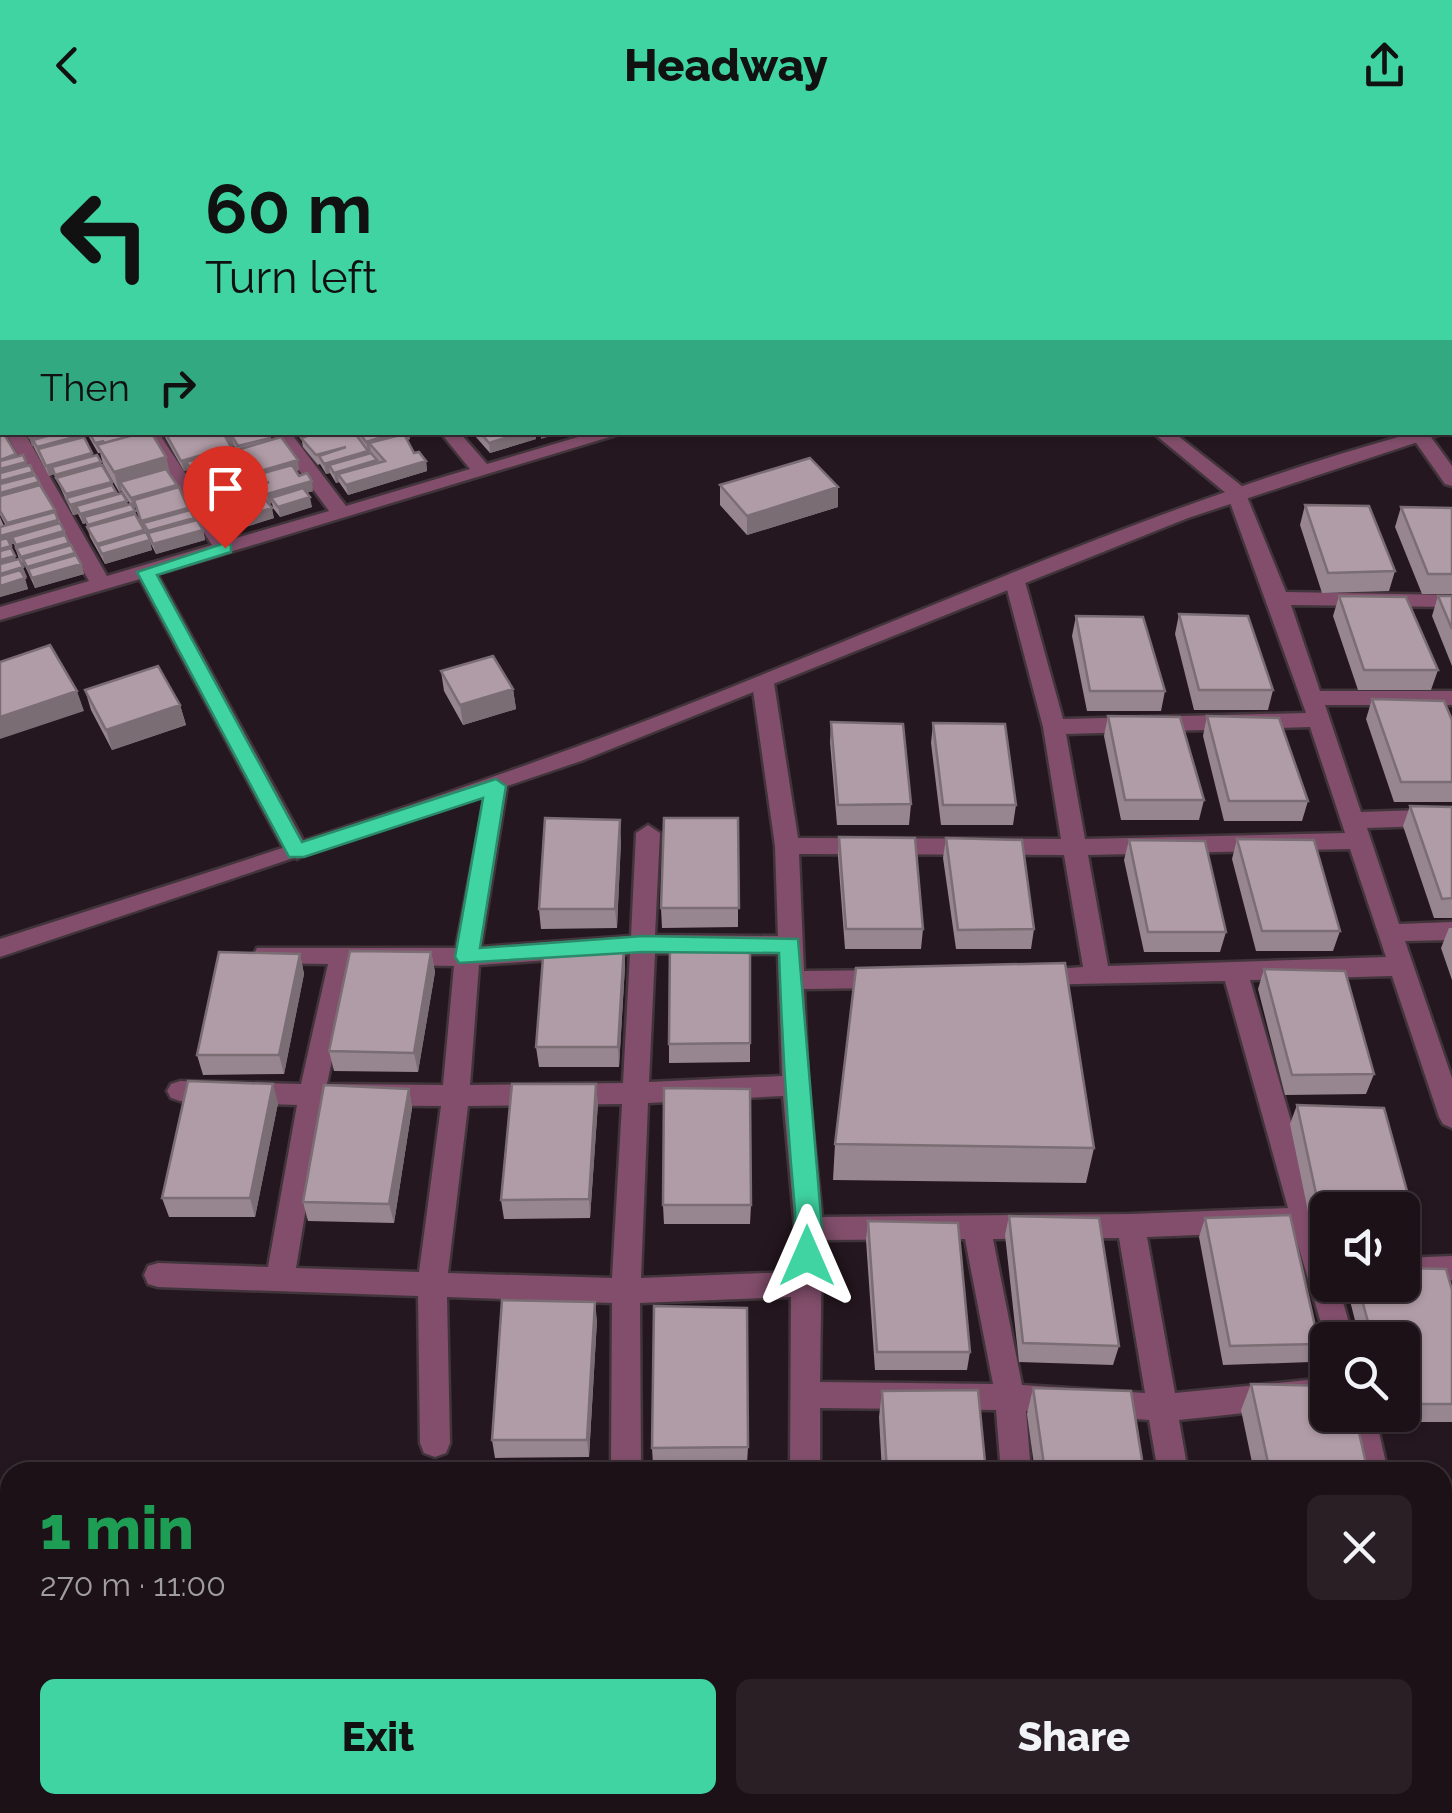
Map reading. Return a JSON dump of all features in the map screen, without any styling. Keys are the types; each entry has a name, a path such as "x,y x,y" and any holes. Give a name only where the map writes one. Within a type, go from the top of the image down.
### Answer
{"street":[{"path":"16,435 102,585"},
{"path":"150,435 225,548"},
{"path":"282,435 342,514"},
{"path":"452,435 483,472"},
{"path":"0,614 604,435"},
{"path":"1165,435 1236,491 1278,598 1401,966 1443,1062 1452,1117"},
{"path":"0,948 496,786 763,683 1236,491 1430,435 1452,480"},
{"path":"146,572 296,851"},
{"path":"1014,578 1054,727 1097,977"},
{"path":"1278,598 1452,600"},
{"path":"763,683 787,846 795,1085 809,1229 804,1284 806,1462"},
{"path":"1054,727 1452,698"},
{"path":"435,1443 432,1285 456,1093 467,957 496,786"},
{"path":"787,846 1077,847 1356,830 1452,817"},
{"path":"626,1462 626,1291 648,833"},
{"path":"1390,933 1452,932"},
{"path":"244,954 467,957 643,944 790,944"},
{"path":"280,1278 342,954"},
{"path":"1002,978 1401,966"},
{"path":"1235,972 1310,1241"},
{"path":"791,980 906,979"},
{"path":"180,1090 312,1096 636,1096 795,1085"},
{"path":"809,1229 1131,1226 1302,1219"},
{"path":"1131,1226 1171,1462"},
{"path":"977,1227 1010,1397 1015,1462"},
{"path":"1420,1269 1452,1268"},
{"path":"158,1275 626,1291 804,1284"},
{"path":"806,1394 1010,1397 1163,1408 1310,1393"},
{"path":"1364,1432 1372,1462"}],"building":[{"path":"0,435 5,435 16,454 0,460"},
{"path":"50,435 82,435 37,447 33,440"},
{"path":"91,435 134,435 100,444 104,441 95,443"},
{"path":"133,435 153,435 166,457 114,472 97,445"},
{"path":"167,435 268,435 270,438 238,446 232,436 226,438 231,447 181,461"},
{"path":"356,435 368,451 324,464 319,456 346,447 316,455 301,438"},
{"path":"361,435 388,435 366,442"},
{"path":"405,435 414,453 419,452 426,461 346,485 338,474 385,461 369,443"},
{"path":"482,435 514,435 489,443"},
{"path":"84,437 92,453 46,466 38,449"},
{"path":"281,437 298,460 253,473 249,466 199,481 186,462 231,449 237,458 242,457 237,450"},
{"path":"371,453 377,460 334,473 329,465"},
{"path":"23,455 26,462 0,469 0,461"},
{"path":"97,455 101,462 55,475 52,467"},
{"path":"810,458 838,487 747,516 720,485"},
{"path":"30,465 33,472 0,481 0,473"},
{"path":"102,465 112,482 66,494 56,478"},
{"path":"292,465 299,476 307,473 312,481 267,494 262,486 269,482 259,485 253,476"},
{"path":"166,469 177,485 131,498 120,482"},
{"path":"244,470 248,476 211,487 207,481"},
{"path":"35,475 39,482 0,493 0,484"},
{"path":"40,485 55,510 7,523 0,511 0,496"},
{"path":"112,485 116,492 70,505 66,498"},
{"path":"257,486 264,496 218,510 211,499"},
{"path":"179,487 188,508 141,521 134,500"},
{"path":"303,488 310,497 278,507 271,498"},
{"path":"122,493 127,501 80,514 76,506"},
{"path":"265,499 272,508 224,523 217,514"},
{"path":"131,504 135,511 88,525 84,517"},
{"path":"1305,505 1369,506 1395,571 1328,573"},
{"path":"1401,507 1452,508 1452,574 1428,574"},
{"path":"190,510 194,518 148,531 143,523"},
{"path":"55,512 58,520 0,536 0,527"},
{"path":"135,514 144,530 97,544 87,527"},
{"path":"197,520 203,530 153,544 148,533"},
{"path":"60,523 64,531 16,545 12,537"},
{"path":"146,532 150,540 102,554 98,546"},
{"path":"65,535 69,543 21,557 16,548"},
{"path":"7,538 11,546 0,549 0,540"},
{"path":"71,545 75,553 27,567 23,559"},
{"path":"11,548 15,556 0,560 0,551"},
{"path":"76,555 81,564 32,578 28,569"},
{"path":"19,559 23,567 0,574 0,564"},
{"path":"20,570 25,578 0,586 0,576"},
{"path":"1339,596 1406,597 1438,670 1364,670"},
{"path":"1438,596 1452,596 1452,629"},
{"path":"1179,614 1248,616 1273,690 1199,690"},
{"path":"1076,616 1143,617 1165,691 1090,691"},
{"path":"50,645 77,691 0,717 0,662"},
{"path":"493,656 513,689 460,705 441,671"},
{"path":"158,666 180,705 106,730 85,690"},
{"path":"1372,699 1444,701 1452,720 1452,782 1401,782"},
{"path":"1108,716 1180,717 1204,800 1125,800"},
{"path":"1207,716 1279,718 1308,801 1229,801"},
{"path":"831,722 903,724 911,804 838,805"},
{"path":"933,723 1005,724 1016,805 943,805"},
{"path":"1410,806 1452,807 1452,898 1442,899"},
{"path":"545,818 620,820 615,909 539,909"},
{"path":"664,818 738,818 739,908 661,908"},
{"path":"839,837 915,838 923,929 846,929"},
{"path":"946,838 1022,840 1034,929 958,930"},
{"path":"1237,839 1314,840 1340,931 1262,931"},
{"path":"1129,840 1205,841 1226,932 1148,932"},
{"path":"670,941 750,943 750,1043 669,1044"},
{"path":"544,945 624,946 618,1047 536,1047"},
{"path":"350,951 431,952 414,1053 329,1051"},
{"path":"219,952 300,954 279,1055 197,1055"},
{"path":"1065,963 1094,1148 835,1144 856,968"},
{"path":"1264,969 1345,971 1374,1074 1292,1075"},
{"path":"188,1081 273,1084 250,1198 162,1198"},
{"path":"512,1084 596,1084 589,1199 501,1200"},
{"path":"324,1085 409,1089 389,1204 303,1202"},
{"path":"664,1088 750,1089 751,1205 663,1205"},
{"path":"1297,1105 1384,1108 1407,1192 1316,1192"},
{"path":"1290,1215 1314,1322 1310,1322 1310,1344 1230,1346 1205,1218"},
{"path":"1009,1216 1099,1218 1119,1346 1023,1343"},
{"path":"868,1221 958,1223 970,1352 877,1352"},
{"path":"1420,1268 1446,1269 1452,1290 1452,1404 1420,1404 1420,1322 1368,1322 1363,1302 1420,1302"},
{"path":"502,1300 595,1302 587,1440 492,1440"},
{"path":"654,1306 747,1308 748,1447 652,1448"},
{"path":"1251,1384 1310,1386 1310,1432 1359,1432 1366,1462 1268,1462"},
{"path":"1033,1388 1131,1391 1142,1462 1044,1462"},
{"path":"978,1390 985,1462 886,1462 882,1391"}],"route":[{"path":"225,548 146,572 296,851 496,786 467,957 643,944 790,944 795,1085 809,1229 807,1256"}]}
